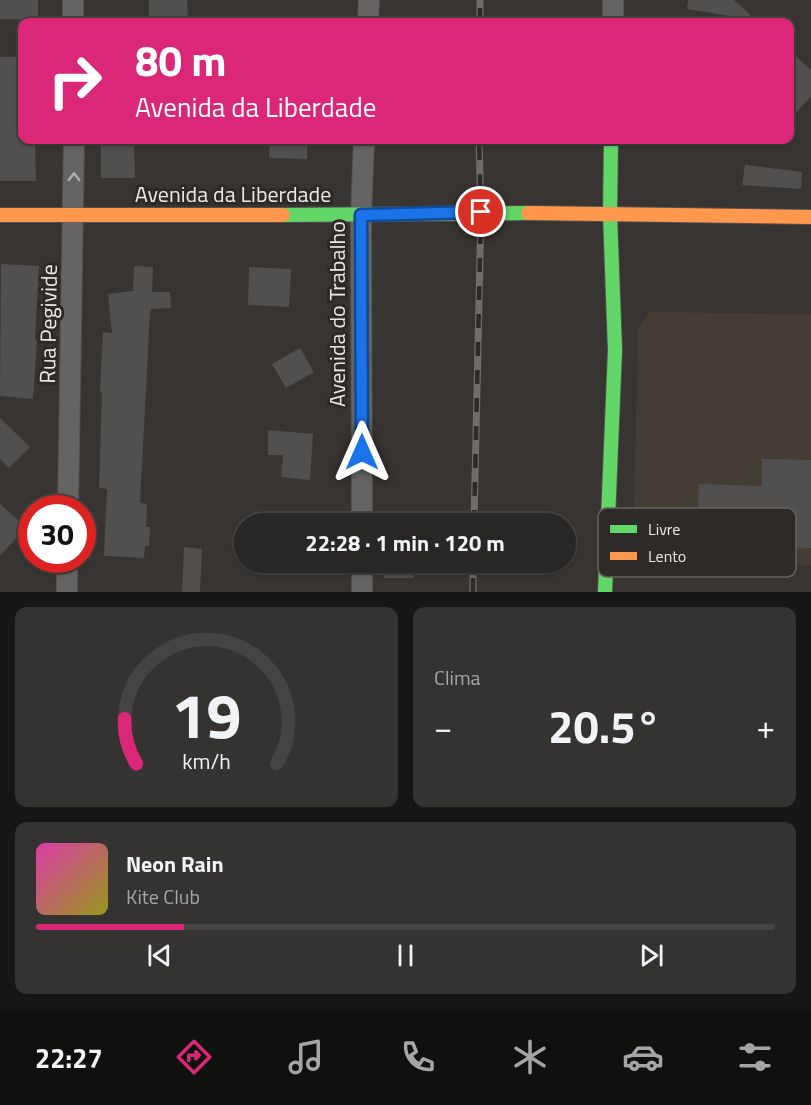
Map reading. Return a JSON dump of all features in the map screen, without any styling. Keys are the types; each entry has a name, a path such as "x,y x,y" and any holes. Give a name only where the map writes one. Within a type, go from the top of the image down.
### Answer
{"street":[{"path":"73,0 74,18"},
{"path":"368,18 369,0"},
{"path":"612,18 613,0"},
{"name":"Rua Pegivide","path":"68,495 74,144"},
{"name":"Avenida do Trabalho","path":"362,513 361,215 364,144"},
{"path":"608,508 615,350 610,214 611,144"},
{"name":"Avenida da Liberdade","path":"0,216 361,215 481,212 811,217"},
{"path":"67,592 68,573"},
{"path":"362,573 363,592"},
{"path":"605,592 606,577"}],"shaded area":[{"path":"650,312 811,314 811,565 796,565 796,508 634,508 638,328"}],"building":[{"path":"0,0 38,0 38,18 0,19"},
{"path":"149,0 187,0 188,18 149,18"},
{"path":"688,0 734,0 754,18 743,18 687,9"},
{"path":"794,55 811,70 811,96 794,115"},
{"path":"0,57 18,57 18,144 35,144 36,181 0,181"},
{"path":"101,144 134,144 135,178 101,178"},
{"path":"270,144 307,144 307,159 269,158"},
{"path":"745,165 802,172 801,189 742,185"},
{"path":"1,264 39,266 33,399 0,396"},
{"path":"134,266 153,267 152,292 170,292 171,308 151,309 150,313 140,503 147,504 146,527 150,527 149,546 145,546 144,558 104,556 107,489 99,488 103,332 112,333 108,294 133,291"},
{"path":"249,267 291,269 289,307 248,305"},
{"path":"300,348 314,372 286,388 272,364"},
{"path":"0,418 30,447 9,468 0,459"},
{"path":"268,430 313,434 310,480 281,477 283,455 268,455"},
{"path":"762,459 811,460 811,548 796,548 796,508 698,508 699,484 762,486"},
{"path":"0,504 18,520 18,536 0,556"},
{"path":"184,547 202,549 200,592 182,592"},
{"path":"384,573 414,573 414,578 384,578"}],"railway":[{"path":"480,0 480,18"},
{"path":"474,513 481,212 479,144"},
{"path":"473,573 473,592"}],"traffic: fast":[{"path":"608,508 615,350 610,214 611,144"},
{"path":"283,215 528,213"},
{"path":"605,592 606,577"}],"traffic: slow":[{"path":"528,213 811,217"},
{"path":"0,215 283,215"}],"route":[{"path":"362,452 361,215 481,212"}]}
